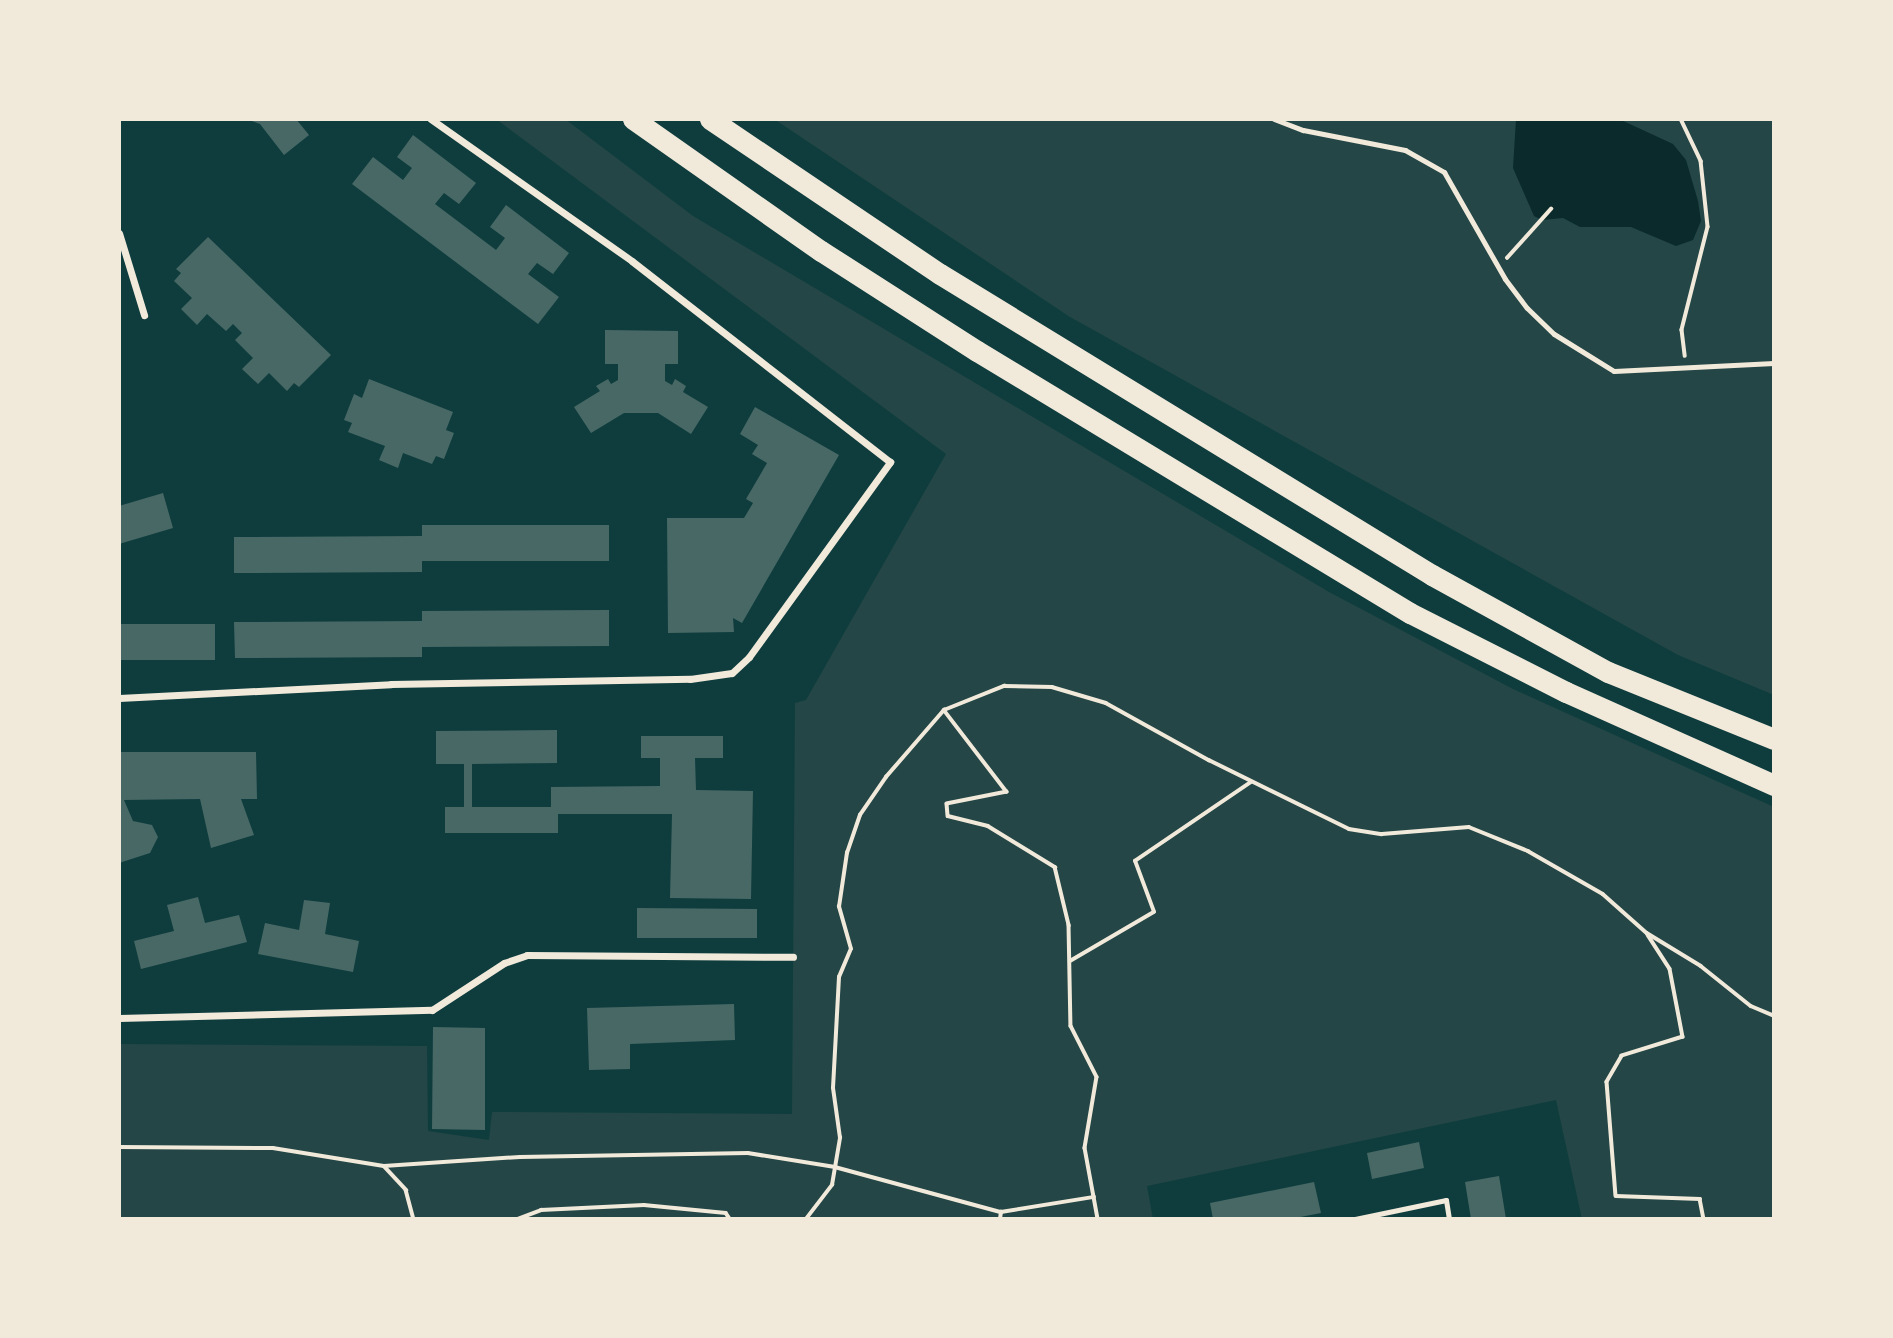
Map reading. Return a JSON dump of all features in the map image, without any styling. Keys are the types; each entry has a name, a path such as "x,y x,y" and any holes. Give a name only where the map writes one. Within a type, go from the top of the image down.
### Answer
{"highway":[{"path":"633,119 821,251 977,351 1410,613 1566,692 1774,785"},
{"path":"710,119 940,274 1432,575 1608,672 1774,739"}],"street":[{"path":"119,698 391,684 690,679 732,673 749,657 890,462 632,261 431,119"},
{"path":"119,233 144,315"},
{"path":"119,1018 432,1010 504,963 527,955 793,957"}],"lane":[{"path":"1274,119 1303,130 1376,141 1427,160 1453,181 1499,268 1527,308 1554,334 1614,371 1774,363"},
{"path":"1355,1219 1446,1200 1449,1219"}],"path":[{"path":"1681,119 1701,161 1708,227 1682,330 1687,368"},
{"path":"1499,268 1531,227 1551,209"},
{"path":"806,1219 832,1185 839,1138 833,1087 839,977 851,949 839,907 847,853 860,816 886,776 944,710 1004,686 1052,687 1106,704 1251,781 1349,828 1381,834 1469,827 1528,851 1603,894 1647,933 1701,966 1751,1006 1774,1016"},
{"path":"944,710 1007,792 947,804 948,816 988,826 1055,867 1069,925 1071,1026 1097,1077 1085,1148 1098,1219"},
{"path":"1070,961 1154,912 1135,861 1251,781"},
{"path":"1647,933 1670,969 1683,1037 1622,1056 1607,1082 1616,1196 1700,1199 1704,1219"},
{"path":"119,1147 273,1148 384,1166 520,1157 748,1153 835,1167 1001,1212 1094,1197"},
{"path":"384,1166 406,1190 414,1219"},
{"path":"518,1219 541,1210 644,1205 726,1213 730,1219"},
{"path":"1000,1219 1001,1212"}],"shaded area":[{"path":"496,119 565,119 693,216 1329,592 1513,689 1774,807 1774,1219 1582,1219 1556,1100 1147,1186 1153,1219 119,1219 119,1044 427,1046 428,1131 489,1140 492,1112 792,1114 795,703 806,700 946,454"},
{"path":"774,119 1774,119 1774,695 1678,655 1070,317"},
{"path":"1516,119 1619,119 1673,144 1686,160 1698,201 1701,221 1693,240 1676,246 1631,227 1580,227 1563,218 1542,220 1534,216 1513,168"}],"building":[{"path":"246,119 296,119 309,135 284,155 260,124"},
{"path":"413,135 476,183 459,204 444,193 435,204 496,250 505,238 490,227 506,205 569,253 553,274 537,263 528,274 559,297 538,324 352,184 373,157 403,180 412,168 397,157"},
{"path":"208,237 331,355 299,387 294,383 287,391 269,373 258,384 242,369 253,358 235,340 242,333 233,324 226,331 207,314 197,325 181,309 192,298 174,281 181,273 176,269"},
{"path":"605,330 678,331 678,364 665,364 665,381 672,385 675,379 686,386 683,392 708,407 691,434 658,413 624,413 591,433 574,407 600,391 596,386 608,379 611,384 618,380 618,364 605,364"},
{"path":"369,379 453,412 446,430 454,433 444,459 436,456 432,464 403,453 398,468 379,460 385,446 348,432 352,423 344,420 354,394 362,398"},
{"path":"755,407 839,455 742,623 733,618 734,632 668,633 667,518 744,518 753,503 746,499 767,463 752,454 758,445 740,434"},
{"path":"163,493 173,528 119,544 119,506"},
{"path":"422,525 609,525 609,561 422,561 422,572 234,573 234,537 422,536"},
{"path":"609,610 609,646 422,647 422,657 235,658 234,622 422,621 422,611"},
{"path":"119,624 215,624 215,660 119,660"},
{"path":"557,730 557,763 472,764 472,807 551,807 551,787 660,786 660,758 641,758 641,736 723,736 723,758 695,758 696,790 753,791 751,899 670,898 672,814 558,814 558,833 445,833 445,807 464,807 464,764 436,764 436,731"},
{"path":"119,752 256,752 257,799 241,799 254,835 211,848 200,799 124,800 133,821 152,825 158,837 150,853 119,863"},
{"path":"198,897 205,923 239,915 247,942 141,969 134,941 174,931 167,905"},
{"path":"304,900 330,903 325,934 359,941 353,972 258,954 265,923 299,930"},
{"path":"637,908 757,909 757,938 637,938"},
{"path":"734,1004 735,1040 630,1044 630,1069 589,1070 587,1008"},
{"path":"433,1027 485,1028 485,1130 432,1129"},
{"path":"1419,1142 1424,1168 1372,1179 1367,1153"},
{"path":"1499,1176 1506,1219 1471,1219 1465,1182"},
{"path":"1314,1182 1321,1213 1290,1219 1213,1219 1210,1203"}]}
